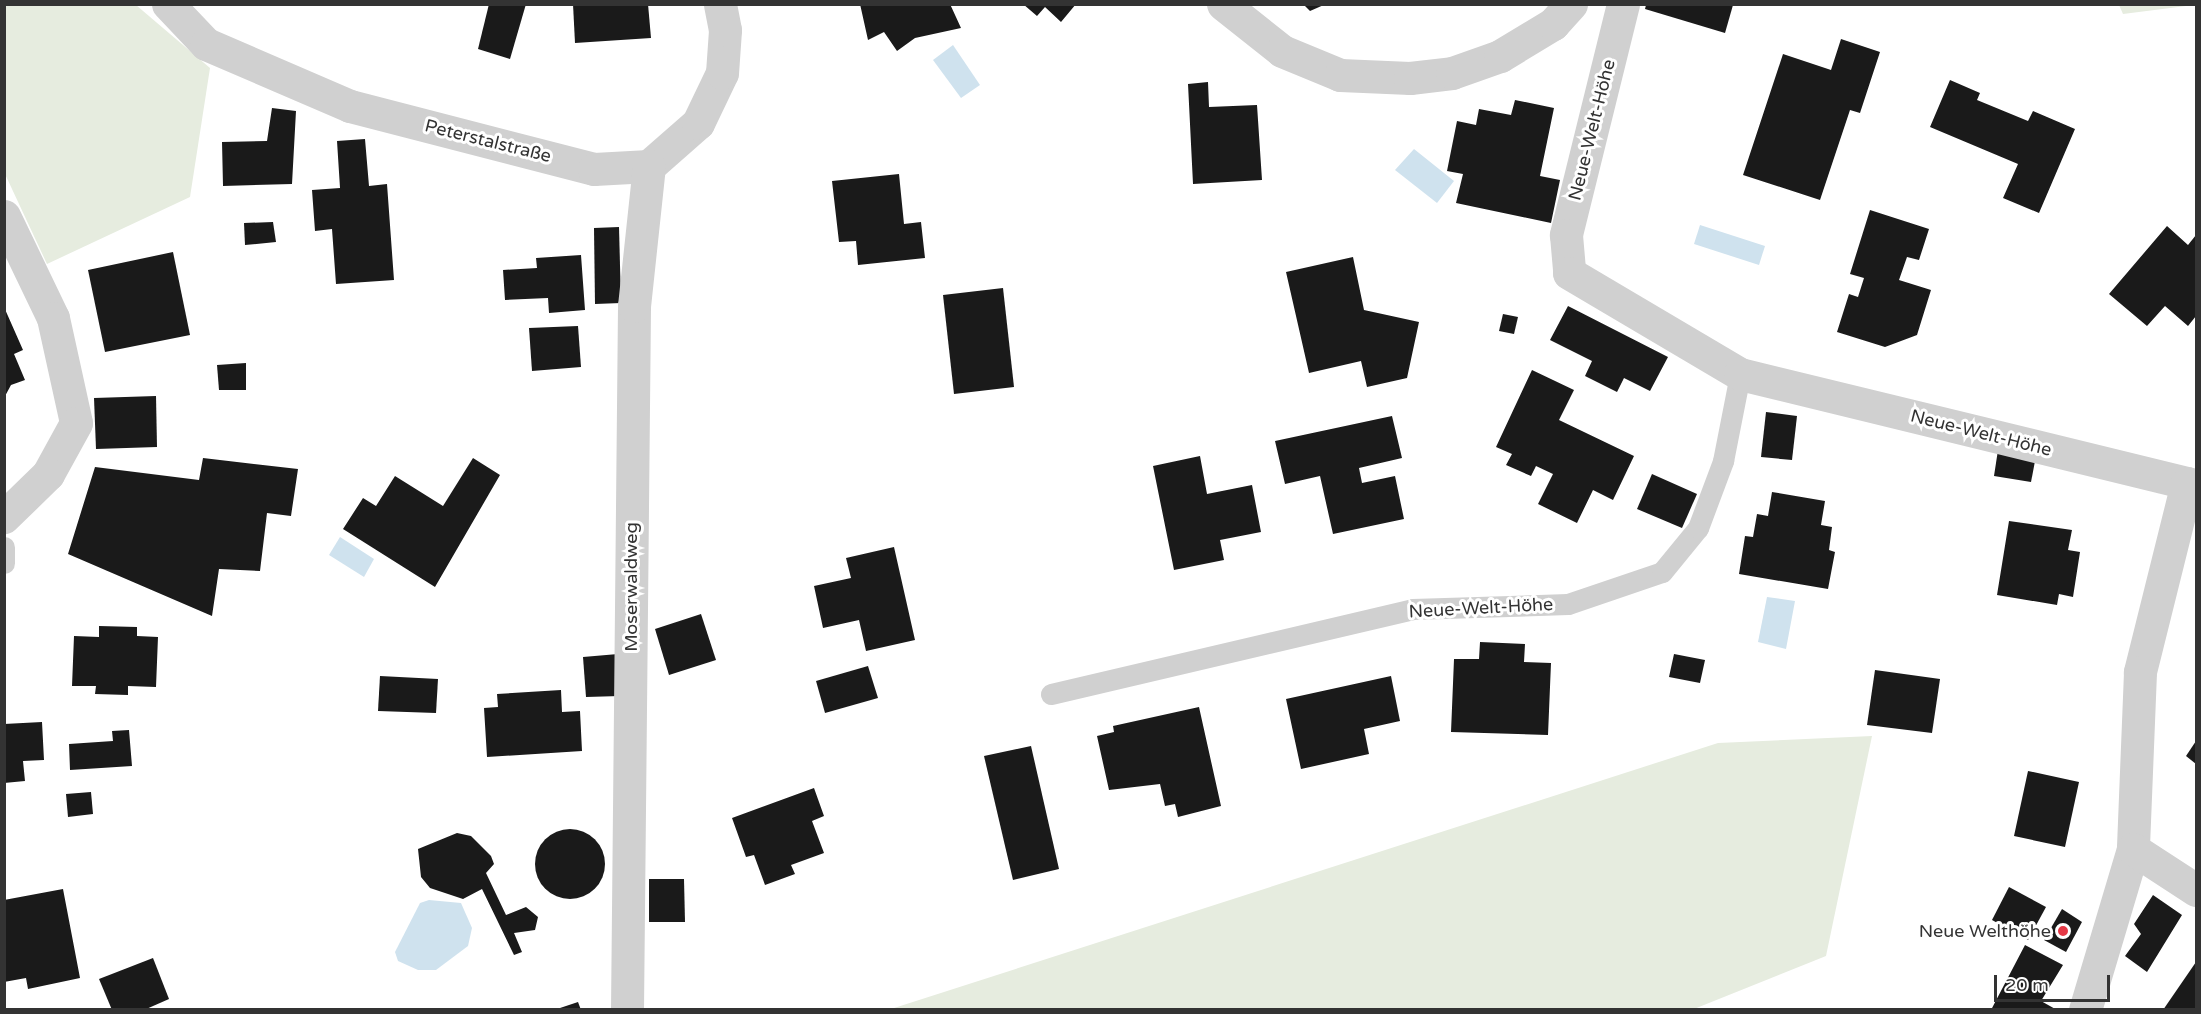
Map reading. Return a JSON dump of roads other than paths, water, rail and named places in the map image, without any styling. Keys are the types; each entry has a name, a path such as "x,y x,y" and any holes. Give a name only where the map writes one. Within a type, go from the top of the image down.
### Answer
{"street":[{"name":"Peterstalstraße","path":"168,4 206,44 350,106 594,169 650,166"},
{"path":"650,166 698,123 722,73 726,30 720,4"},
{"path":"1223,4 1282,51 1340,75 1410,78 1452,73 1500,56 1553,24 1571,4"},
{"name":"Neue-Welt-Höhe","path":"1623,4 1564,257 1569,273 1587,286 1740,374 2192,483 2140,672 2133,849 2085,1010"},
{"name":"Moserwaldweg","path":"627,1010 634,306 650,166"},
{"path":"4,216 53,318 76,423 48,474 4,516"},
{"path":"2133,849 2196,890"}],"lane":[{"name":"Neue-Welt-Höhe","path":"1051,694 1413,609 1568,604 1662,572 1698,528 1723,461 1740,374"},
{"path":"4,547 4,563"}],"water":[{"path":"953,45 980,85 961,98 933,60"},
{"path":"1414,149 1454,181 1437,203 1395,170"},
{"path":"1700,225 1765,246 1759,265 1694,244"},
{"path":"340,537 374,559 364,577 329,555"},
{"path":"1767,597 1795,601 1786,649 1758,642"},
{"path":"429,900 461,903 472,928 468,946 436,970 418,970 398,961 395,952 420,903"}],"place":[{"name":"Neue Welthöhe","path":"2063,931"}]}
